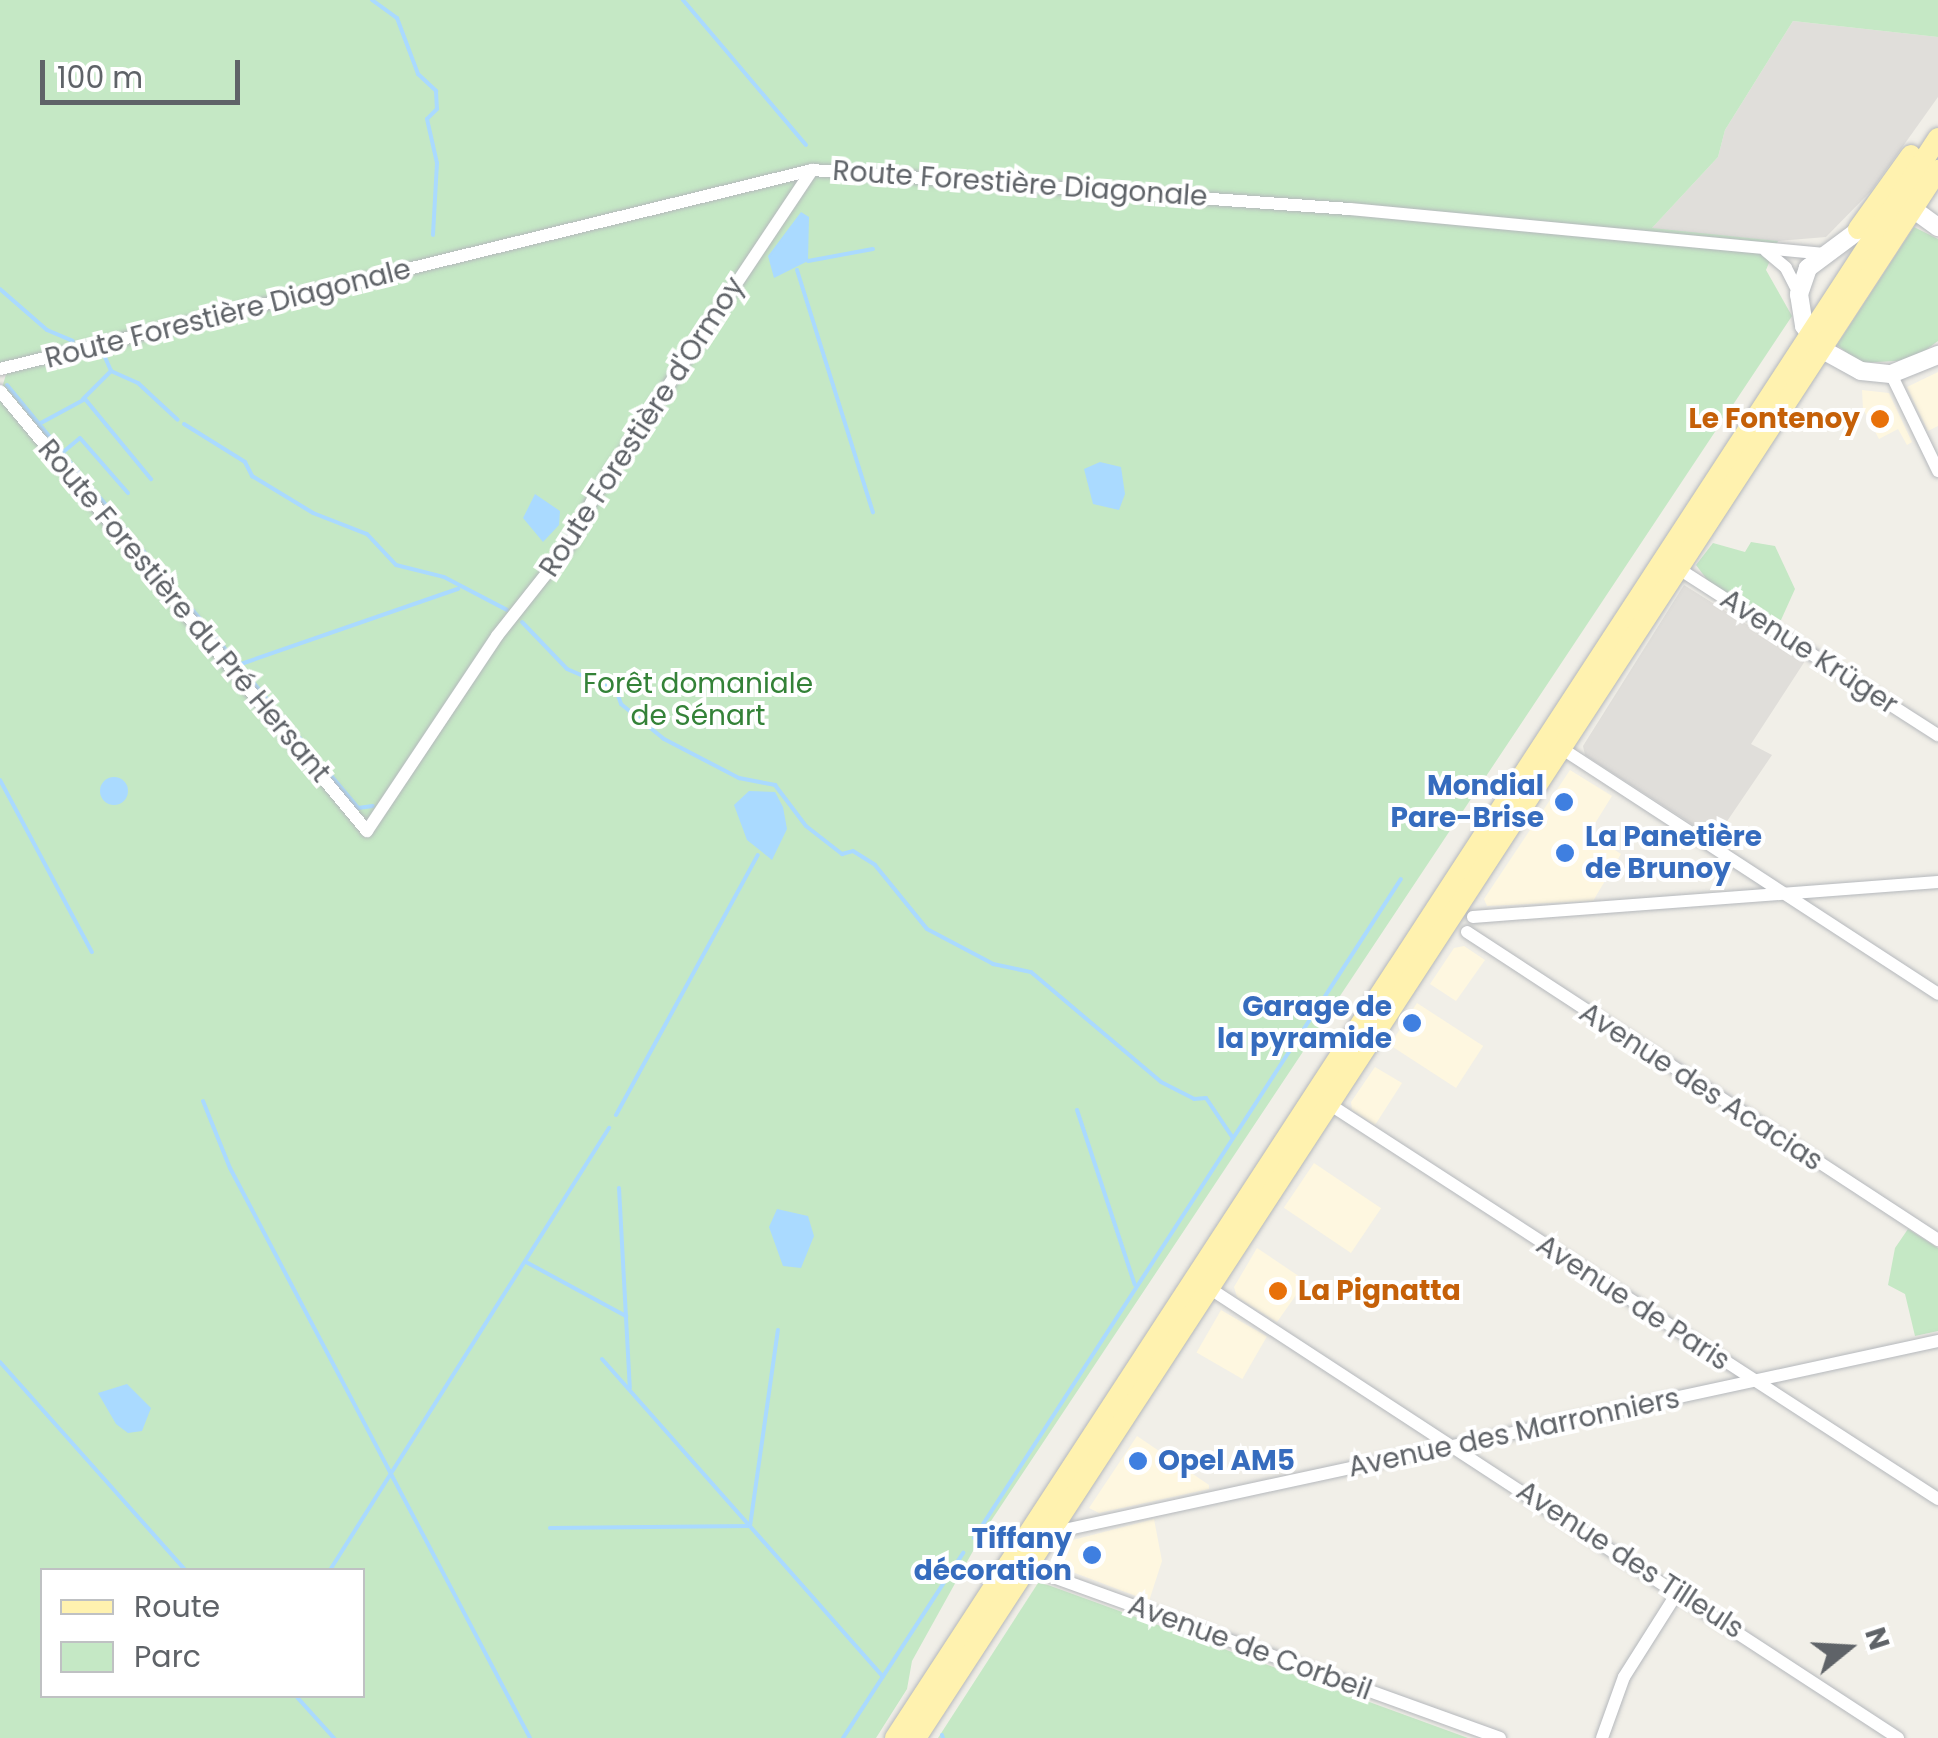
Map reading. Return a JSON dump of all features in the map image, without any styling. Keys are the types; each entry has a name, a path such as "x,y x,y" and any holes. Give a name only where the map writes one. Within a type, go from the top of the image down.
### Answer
{"main road":[{"path":"916,1738 1048,1534 1067,1496 1209,1288 1679,569 1817,343 1888,212 1938,134"},
{"path":"1858,229 1926,136 1938,134"},
{"path":"895,1738 1065,1470 1817,343 1938,170"},
{"path":"1938,226 1913,209 1888,212 1822,254 1800,294 1817,343 1861,371 1892,374 1938,355"}],"street":[{"name":"Route Forestière Diagonale","path":"0,369 812,170 1350,209 1822,254"},
{"name":"Route Forestière d'Ormoy","path":"368,831 497,636 570,544 594,497 812,170"},
{"path":"1766,250 1786,268 1800,294"},
{"path":"1892,374 1938,471"},
{"name":"Route Forestière du Pré Hersant","path":"0,391 368,831"},
{"name":"Avenue Krüger","path":"1679,569 1938,736"},
{"path":"1561,748 1938,994"},
{"path":"1473,917 1938,882"},
{"path":"1443,931 1467,932 1473,917 1465,896"},
{"name":"Avenue des Acacias","path":"1467,932 1938,1240"},
{"name":"Avenue de Paris","path":"1329,1104 1938,1500"},
{"name":"Avenue des Tilleuls","path":"1209,1288 1678,1590 1898,1738"},
{"name":"Avenue des Marronniers","path":"1048,1534 1938,1340"},
{"path":"1065,1470 1067,1496 1090,1524"},
{"path":"999,1572 1026,1566"},
{"name":"Avenue de Corbeil","path":"1026,1566 1500,1738"},
{"path":"1602,1738 1624,1677 1678,1590"}],"shaded area":[{"path":"1793,21 1938,37 1938,97 1871,191 1826,237 1778,241 1651,229 1718,157 1725,130"},
{"path":"1938,372 1938,426 1928,431 1907,387"},
{"path":"1862,390 1889,393 1912,442 1907,445 1898,429 1879,439 1863,409"},
{"path":"1684,585 1805,661 1751,744 1772,755 1715,839 1585,755 1583,746"},
{"path":"1570,770 1612,796 1589,833 1621,854 1593,901 1487,906 1484,899"},
{"path":"1464,946 1485,960 1456,1001 1430,984 1454,948"},
{"path":"1417,1003 1483,1046 1456,1088 1390,1045"},
{"path":"1375,1067 1402,1083 1375,1125 1352,1110 1351,1102"},
{"path":"1314,1163 1381,1208 1351,1253 1284,1208"},
{"path":"1257,1248 1306,1281 1277,1322 1237,1297 1234,1287"},
{"path":"1221,1310 1267,1336 1242,1379 1196,1352"},
{"path":"1137,1436 1209,1485 1209,1489 1099,1513 1089,1508"},
{"path":"1154,1519 1162,1561 1149,1601 1051,1564 1061,1543"}],"green space":[{"name":"Forêt domaniale de Sénart","path":"0,0 1938,0 1938,37 1793,21 1725,130 1718,157 1652,228 1778,241 1766,270 1792,316 983,1533 912,1661 907,1689 876,1738 0,1738 0,394 8,368 0,364"},
{"path":"1914,227 1938,239 1938,341 1912,360 1860,363 1837,345"},
{"path":"1751,542 1775,546 1795,589 1781,620 1770,622 1745,604 1724,602 1696,565 1713,543 1745,552"},
{"path":"1908,1229 1938,1248 1938,1331 1915,1336 1905,1294 1888,1285 1895,1248"},
{"path":"1038,1583 1048,1585 1468,1738 938,1738"}],"water":[{"path":"801,212 809,217 808,261 774,278 768,256"},
{"path":"1100,462 1121,467 1125,494 1119,510 1093,504 1084,469"},
{"path":"535,494 560,511 559,525 543,542 523,518"},
{"path":"114,777 124,781 128,791 124,801 114,805 104,801 100,791 104,781"},
{"path":"749,791 775,792 783,807 787,829 772,860 747,840 734,805"},
{"path":"777,1209 808,1216 814,1236 801,1268 783,1266 769,1227"},
{"path":"127,1384 151,1408 142,1431 128,1433 116,1424 98,1393"}],"waterway":[{"path":"372,0 397,18 418,74 436,91 437,109 427,119 437,163 433,235"},
{"path":"683,0 806,145"},
{"path":"808,261 873,249"},
{"path":"797,270 873,512"},
{"path":"0,289 47,330 73,341"},
{"path":"104,355 111,371 138,383 178,420"},
{"path":"83,399 111,371"},
{"path":"7,385 53,441"},
{"path":"39,424 85,399 151,479"},
{"path":"184,424 245,462 252,476 313,513 367,534 396,565 444,577 507,610"},
{"path":"62,453 80,438 128,493"},
{"path":"60,450 111,511"},
{"path":"119,522 358,808 373,806"},
{"path":"238,665 458,589"},
{"path":"522,622 567,669 616,690 621,704 664,739 739,778 775,785 806,826 842,854 853,851 875,865 927,929 993,964 1031,972 1161,1082 1194,1099 1206,1098 1233,1138"},
{"path":"0,780 92,952"},
{"path":"616,1115 758,855"},
{"path":"974,1538 1401,879"},
{"path":"203,1101 230,1168 530,1738"},
{"path":"1077,1110 1135,1285"},
{"path":"331,1568 609,1128"},
{"path":"619,1188 630,1388"},
{"path":"526,1262 626,1316"},
{"path":"550,1528 750,1526 778,1330"},
{"path":"602,1359 883,1677"},
{"path":"0,1362 183,1568"},
{"path":"843,1738 963,1553"},
{"path":"298,1698 334,1738"}],"place":[{"name":"Le Fontenoy","path":"1880,419"},
{"name":"Mondial Pare-Brise","path":"1564,802"},
{"name":"La Panetière de Brunoy","path":"1565,853"},
{"name":"Garage de la pyramide","path":"1412,1023"},
{"name":"La Pignatta","path":"1278,1291"},
{"name":"Opel AM5","path":"1138,1461"},
{"name":"Tiffany décoration","path":"1092,1555"}]}
